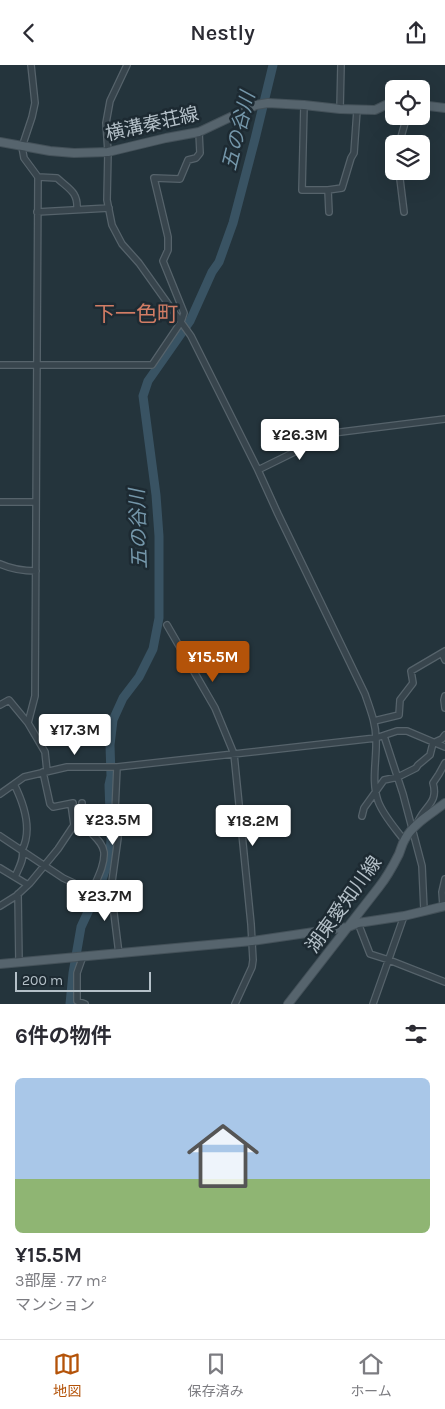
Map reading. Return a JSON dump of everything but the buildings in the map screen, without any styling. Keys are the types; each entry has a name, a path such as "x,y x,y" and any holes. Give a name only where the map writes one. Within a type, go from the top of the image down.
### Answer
{"main road":[{"name":"横溝秦荘線","path":"0,142 50,151 74,153 108,152 199,132 256,105 268,103 358,110 375,110 385,105"},
{"path":"430,106 445,108"},
{"name":"湖東愛知川線","path":"288,1004 387,876 404,840 414,827 445,803"},
{"path":"0,964 252,941 348,927 358,923 404,916 444,906"}],"street":[{"path":"28,723 36,696 38,177 24,158 22,147 32,117 34,103 31,65"},
{"path":"127,65 110,101 106,123 108,152 107,200 112,225 122,243 191,336 258,470 365,694 374,721 376,738 374,771 378,801 404,840"},
{"path":"340,109 341,65"},
{"path":"304,105 302,190 342,188 354,153 358,110"},
{"path":"0,365 152,365 181,322 184,313 163,261 168,250 168,237 154,178 180,179 188,160 196,158 200,153 199,132"},
{"path":"38,177 57,178 76,195 77,209"},
{"path":"400,180 404,212"},
{"path":"328,190 329,212"},
{"path":"37,212 109,208"},
{"path":"258,470 333,433 445,419"},
{"path":"0,502 36,502"},
{"path":"0,564 26,571 36,571"},
{"path":"167,625 215,708 234,754 253,960 252,967 234,1004"},
{"path":"374,721 399,715 400,700 413,683 411,671 443,652 445,660"},
{"path":"445,696 445,708"},
{"path":"0,705 9,700 28,723 45,752 45,771 50,804 53,807 76,803"},
{"path":"0,794 24,777 67,767 116,767 376,738 397,731 407,731 445,747"},
{"path":"362,816 364,808 384,780 398,777 416,768 430,755 433,743 442,739 445,735"},
{"path":"384,736 414,827 422,866 424,910"},
{"path":"414,827 434,799 435,790 433,783 445,763"},
{"path":"116,767 115,812 118,838 108,889 119,954"},
{"path":"14,784 22,801 27,831 26,841 22,850 23,854 15,877"},
{"path":"0,906 28,885 58,849 74,825 76,803"},
{"path":"76,803 82,820 102,846 104,854 101,870 92,891"},
{"path":"0,836 63,878 92,891 108,889"},
{"path":"0,868 28,885"},
{"path":"444,906 442,892 445,879"},
{"path":"18,894 18,962"},
{"path":"373,1004 404,916"},
{"path":"358,923 370,955 445,982"},
{"path":"83,956 77,973 77,1001 85,1004"}],"waterway":[{"name":"五の谷川","path":"70,1004 81,927 100,886 109,858 111,841 110,745 113,720 123,698 139,677 153,649 159,618 159,536 156,495 143,396 148,381 190,321 212,272 219,262 233,223 273,65"}],"district":[{"name":"下一色町","path":"136,314"}]}
